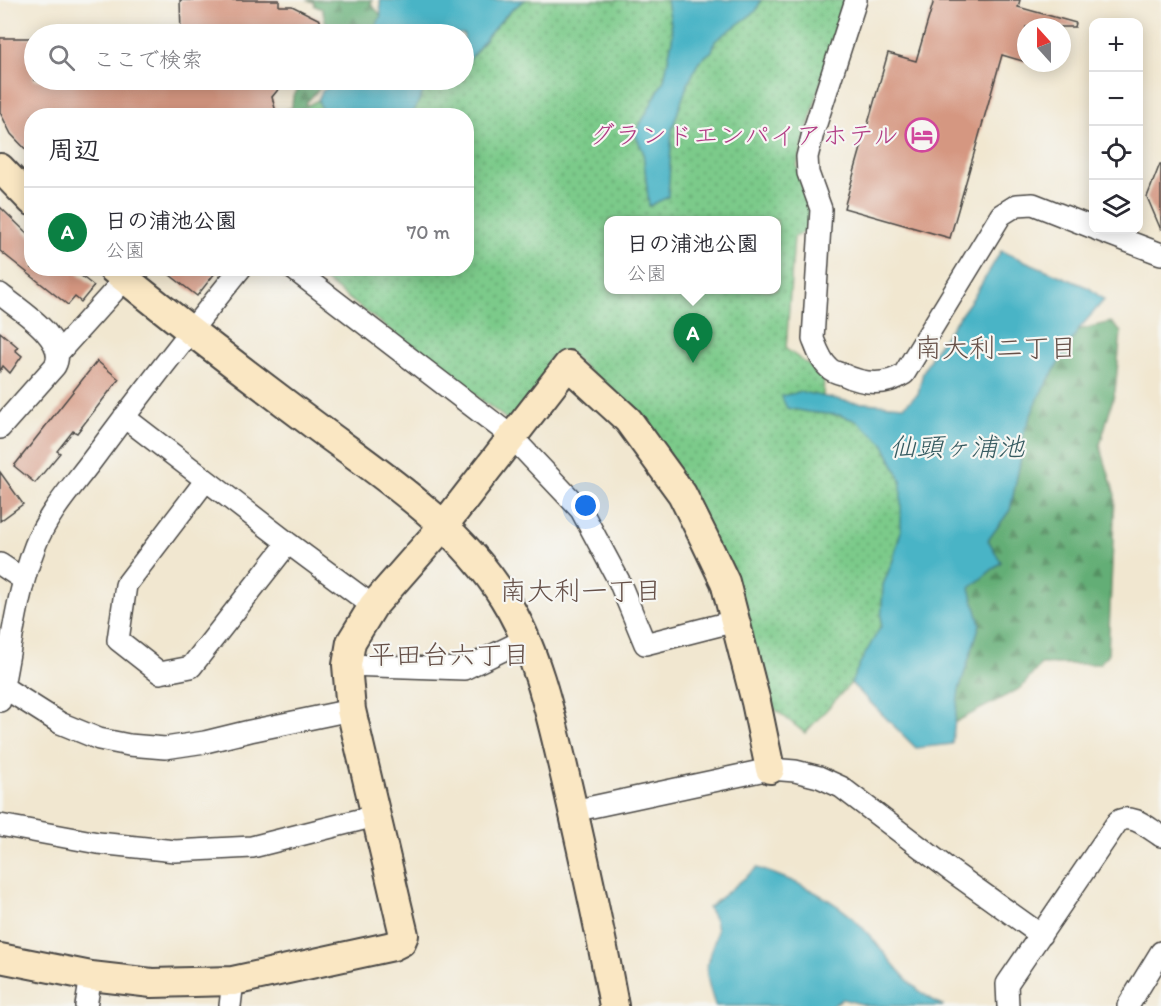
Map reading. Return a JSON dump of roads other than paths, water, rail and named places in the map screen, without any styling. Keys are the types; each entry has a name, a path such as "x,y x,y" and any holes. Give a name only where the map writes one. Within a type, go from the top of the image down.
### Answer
{"street":[{"path":"856,0 807,157 808,173 821,209 813,339 818,354 829,368 855,380 870,383 896,380 904,374 1002,215 1017,206 1033,204 1089,226"},
{"path":"0,168 24,193"},
{"path":"1108,234 1161,254"},
{"path":"59,352 116,276"},
{"path":"120,276 444,525 475,557 498,589 526,639 548,704 614,1006"},
{"path":"234,276 189,331 55,510 36,544 24,580 1,691 60,723 99,739 129,745 165,748 205,742 351,710"},
{"path":"302,276 511,436 581,510 619,581 645,645 735,621"},
{"path":"0,294 49,335 59,352 59,359 55,366 0,428"},
{"path":"0,958 91,976 232,993 401,942 404,935 351,710 347,664 351,642 373,606 444,525 567,365 628,420 681,494 725,582 756,702 770,769"},
{"path":"124,417 373,606"},
{"path":"206,480 126,585 118,640 160,673 191,666 288,543"},
{"path":"0,564 24,580"},
{"path":"347,664 464,669 526,639"},
{"path":"573,811 770,769 795,771 819,777 841,787 1041,936"},
{"path":"0,825 98,843 175,851 252,847 375,816"},
{"path":"1008,1006 1007,984 1118,821 1125,817 1133,819 1161,836"},
{"path":"1128,1006 1161,952"},
{"path":"87,1006 91,976"}],"water":[{"path":"380,0 525,0 499,22 474,54 474,24 377,24 381,15"},
{"path":"667,0 761,0 756,11 715,41 712,51 699,61 686,88 672,129 668,197 649,206 643,151 635,134 664,80 673,35"},
{"path":"424,90 415,108 321,108 318,100 322,91"},
{"name":"仙頭ヶ浦池","path":"1001,251 1089,288 1104,300 1078,330 1039,396 1023,434 1021,458 1010,510 988,540 1001,562 970,588 980,624 959,690 952,744 916,748 851,683 881,626 883,585 901,531 901,480 883,443 857,421 839,415 787,408 781,396 801,392 851,402 904,406 918,394 923,372 935,350 975,295"},
{"path":"757,868 785,878 824,897 847,913 917,989 944,1006 869,1006 842,999 832,1006 715,1006 708,983 707,968 717,932 708,908"}],"place":[{"name":"グランドエンパイアホテル","path":"922,135"},
{"name":"日の浦池公園","path":"693,363"}],"district":[{"name":"南大利二丁目","path":"996,347"},
{"name":"南大利一丁目","path":"581,590"},
{"name":"平田台六丁目","path":"449,654"}]}
